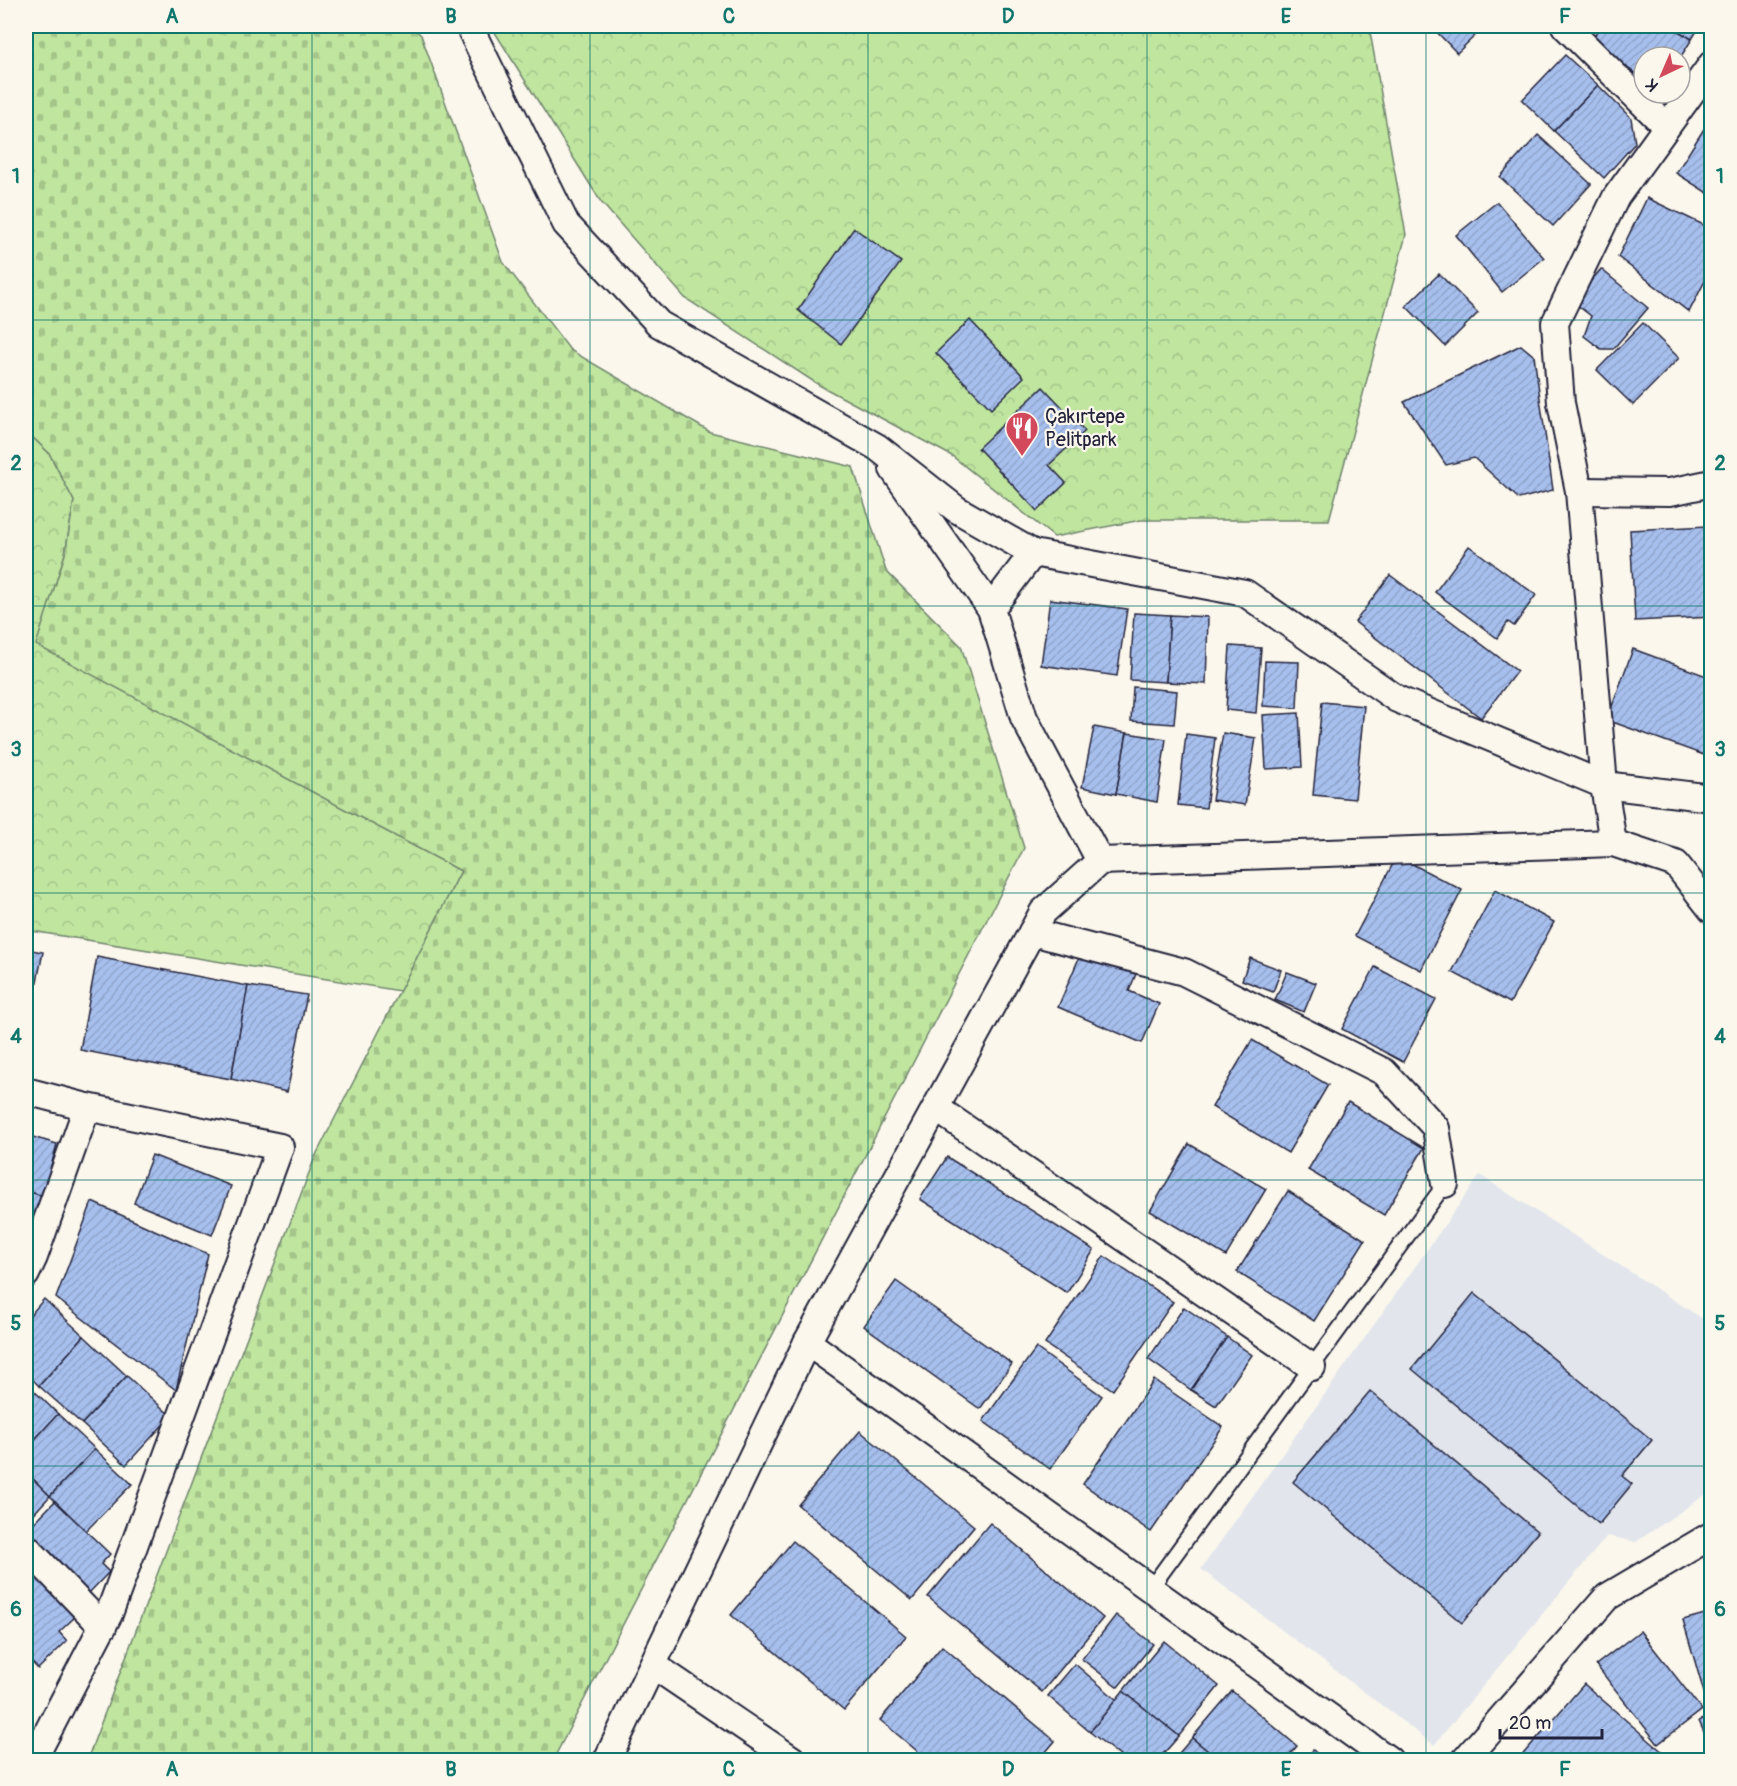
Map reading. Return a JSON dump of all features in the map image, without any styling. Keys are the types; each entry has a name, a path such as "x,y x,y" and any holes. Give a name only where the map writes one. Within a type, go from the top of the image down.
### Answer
{"street":[{"path":"469,26 566,224 659,324 877,447 956,509 1033,553 1245,593 1397,699 1604,785 1712,798"},
{"path":"1565,26 1666,126"},
{"path":"1613,843 1604,785 1579,491 1562,403 1555,323 1616,197 1712,64"},
{"path":"877,447 991,609 1024,718 1100,861"},
{"path":"1579,491 1670,492 1712,483"},
{"path":"991,609 1033,553"},
{"path":"607,1761 807,1342 1044,912 1100,861 1613,843 1676,864 1712,910"},
{"path":"1032,932 1184,972 1384,1072 1436,1128 1445,1184"},
{"path":"26,1091 87,1107 280,1148 110,1614 32,1761 26,1756"},
{"path":"26,1274 87,1107"},
{"path":"936,1108 1312,1367"},
{"path":"807,1342 1389,1761"},
{"path":"1464,1761 1606,1597 1712,1535"},
{"path":"26,1547 103,1627"},
{"path":"653,1665 793,1761"}],"lane":[{"path":"1150,1589 1445,1184"}],"shaded area":[{"path":"1480,1175 1711,1324 1711,1491 1636,1542 1607,1536 1434,1745 1201,1569"}],"green space":[{"path":"26,26 411,26 421,35 503,262 570,350 710,432 853,467 886,571 961,646 1024,848 553,1760 87,1760 315,1157 461,871 36,645 65,554 74,501 49,453 26,431"},
{"path":"491,26 1369,26 1406,235 1329,520 1141,520 1054,537 952,456 819,385 685,298 601,202"},
{"path":"26,431 49,453 74,501 65,554 37,645 461,871 400,991 26,930"}],"building":[{"path":"1431,26 1485,26 1457,53"},
{"path":"1600,26 1670,26 1692,39 1688,45 1632,45 1632,71 1589,44"},
{"path":"1670,26 1700,26 1692,39"},
{"path":"1565,55 1598,85 1554,131 1522,100"},
{"path":"1598,85 1631,118 1635,143 1604,178 1554,131"},
{"path":"1712,116 1712,196 1676,173"},
{"path":"1538,135 1591,184 1553,226 1500,177"},
{"path":"1647,198 1712,229 1712,267 1689,312 1618,257"},
{"path":"1497,202 1544,258 1502,292 1456,235"},
{"path":"854,228 901,262 841,344 798,310"},
{"path":"1601,269 1648,308 1613,349 1601,349 1584,336 1591,316 1573,302"},
{"path":"1439,274 1478,313 1445,346 1406,306"},
{"path":"970,320 1024,377 991,409 936,353"},
{"path":"1643,323 1679,358 1633,405 1597,370"},
{"path":"1521,345 1534,356 1553,490 1519,499 1474,458 1446,465 1404,402"},
{"name":"Çakırtepe Pelitpark","path":"1043,387 1085,431 1049,465 1066,483 1037,511 978,448"},
{"path":"1708,526 1712,617 1635,621 1630,530"},
{"path":"1469,546 1536,595 1514,626 1508,622 1497,638 1435,592"},
{"path":"1390,575 1517,671 1481,718 1355,622"},
{"path":"1050,599 1127,609 1117,676 1041,665"},
{"path":"1134,613 1170,615 1166,682 1130,680"},
{"path":"1170,615 1208,617 1206,684 1166,682"},
{"path":"1230,646 1261,648 1256,713 1226,710"},
{"path":"1633,649 1712,678 1712,758 1607,720"},
{"path":"1265,661 1299,662 1297,708 1263,706"},
{"path":"1133,687 1177,691 1174,724 1131,721"},
{"path":"1322,702 1364,706 1355,799 1313,795"},
{"path":"1299,713 1302,767 1266,769 1263,715"},
{"path":"1094,727 1127,733 1116,794 1082,787"},
{"path":"1127,733 1166,739 1157,802 1116,794"},
{"path":"1223,733 1256,738 1245,805 1212,800"},
{"path":"1186,734 1215,738 1206,808 1178,805"},
{"path":"1397,856 1462,890 1421,970 1355,936"},
{"path":"1495,890 1554,922 1510,1003 1452,972"},
{"path":"26,949 43,952 26,1036"},
{"path":"1082,951 1136,974 1129,991 1159,1004 1142,1043 1058,1007"},
{"path":"97,957 248,986 231,1079 80,1050"},
{"path":"1250,958 1281,970 1273,992 1242,980"},
{"path":"1375,967 1436,999 1403,1062 1342,1029"},
{"path":"1287,972 1316,983 1304,1012 1275,1000"},
{"path":"248,986 307,995 287,1092 231,1079"},
{"path":"1252,1040 1328,1085 1288,1153 1212,1107"},
{"path":"1348,1102 1424,1148 1384,1215 1308,1170"},
{"path":"26,1135 57,1144 43,1196 26,1191"},
{"path":"1189,1144 1266,1189 1226,1256 1150,1211"},
{"path":"152,1155 231,1186 212,1235 134,1203"},
{"path":"947,1157 1094,1250 1067,1293 920,1199"},
{"path":"26,1191 43,1196 26,1250"},
{"path":"1288,1191 1365,1240 1314,1321 1237,1272"},
{"path":"92,1202 208,1254 176,1390 56,1298"},
{"path":"1104,1256 1173,1302 1113,1390 1045,1344"},
{"path":"896,1281 1012,1364 980,1409 864,1326"},
{"path":"1474,1293 1652,1440 1622,1476 1632,1484 1599,1524 1412,1369"},
{"path":"44,1299 84,1336 39,1386 26,1373 26,1320"},
{"path":"1184,1307 1227,1337 1191,1390 1148,1359"},
{"path":"84,1336 127,1376 82,1424 39,1386"},
{"path":"1227,1337 1252,1355 1216,1406 1191,1390"},
{"path":"1036,1348 1102,1396 1050,1469 983,1421"},
{"path":"127,1376 171,1416 126,1465 82,1424"},
{"path":"1154,1380 1223,1427 1151,1532 1083,1484"},
{"path":"26,1383 58,1414 26,1449"},
{"path":"1370,1391 1538,1532 1462,1623 1293,1482"},
{"path":"58,1414 95,1449 50,1496 26,1472 26,1449"},
{"path":"860,1431 974,1526 912,1600 798,1505"},
{"path":"95,1449 132,1484 86,1531 50,1496"},
{"path":"26,1472 50,1496 26,1522"},
{"path":"55,1501 110,1554 101,1564 109,1572 88,1594 26,1533"},
{"path":"990,1523 1103,1618 1042,1692 928,1597"},
{"path":"793,1541 906,1636 844,1710 731,1615"},
{"path":"29,1568 76,1616 59,1632 67,1641 38,1669 26,1656 26,1572"},
{"path":"1712,1612 1712,1694 1705,1696 1683,1620"},
{"path":"1116,1615 1153,1644 1118,1687 1082,1659"},
{"path":"1640,1631 1702,1710 1658,1744 1596,1665"},
{"path":"1164,1641 1219,1686 1179,1736 1123,1691"},
{"path":"942,1646 1055,1741 1039,1760 928,1760 880,1720"},
{"path":"1075,1664 1117,1700 1090,1732 1048,1696"},
{"path":"1584,1684 1665,1754 1660,1760 1518,1760"},
{"path":"1123,1691 1179,1736 1158,1760 1125,1760 1090,1732"},
{"path":"1232,1691 1297,1746 1285,1760 1219,1760 1192,1738"},
{"path":"1712,1715 1712,1750 1699,1721"},
{"path":"1192,1738 1219,1760 1173,1760"},
{"path":"1313,1750 1324,1760 1304,1760"}],"place":[{"name":"Çakırtepe Pelitpark","path":"1022,457"}]}
